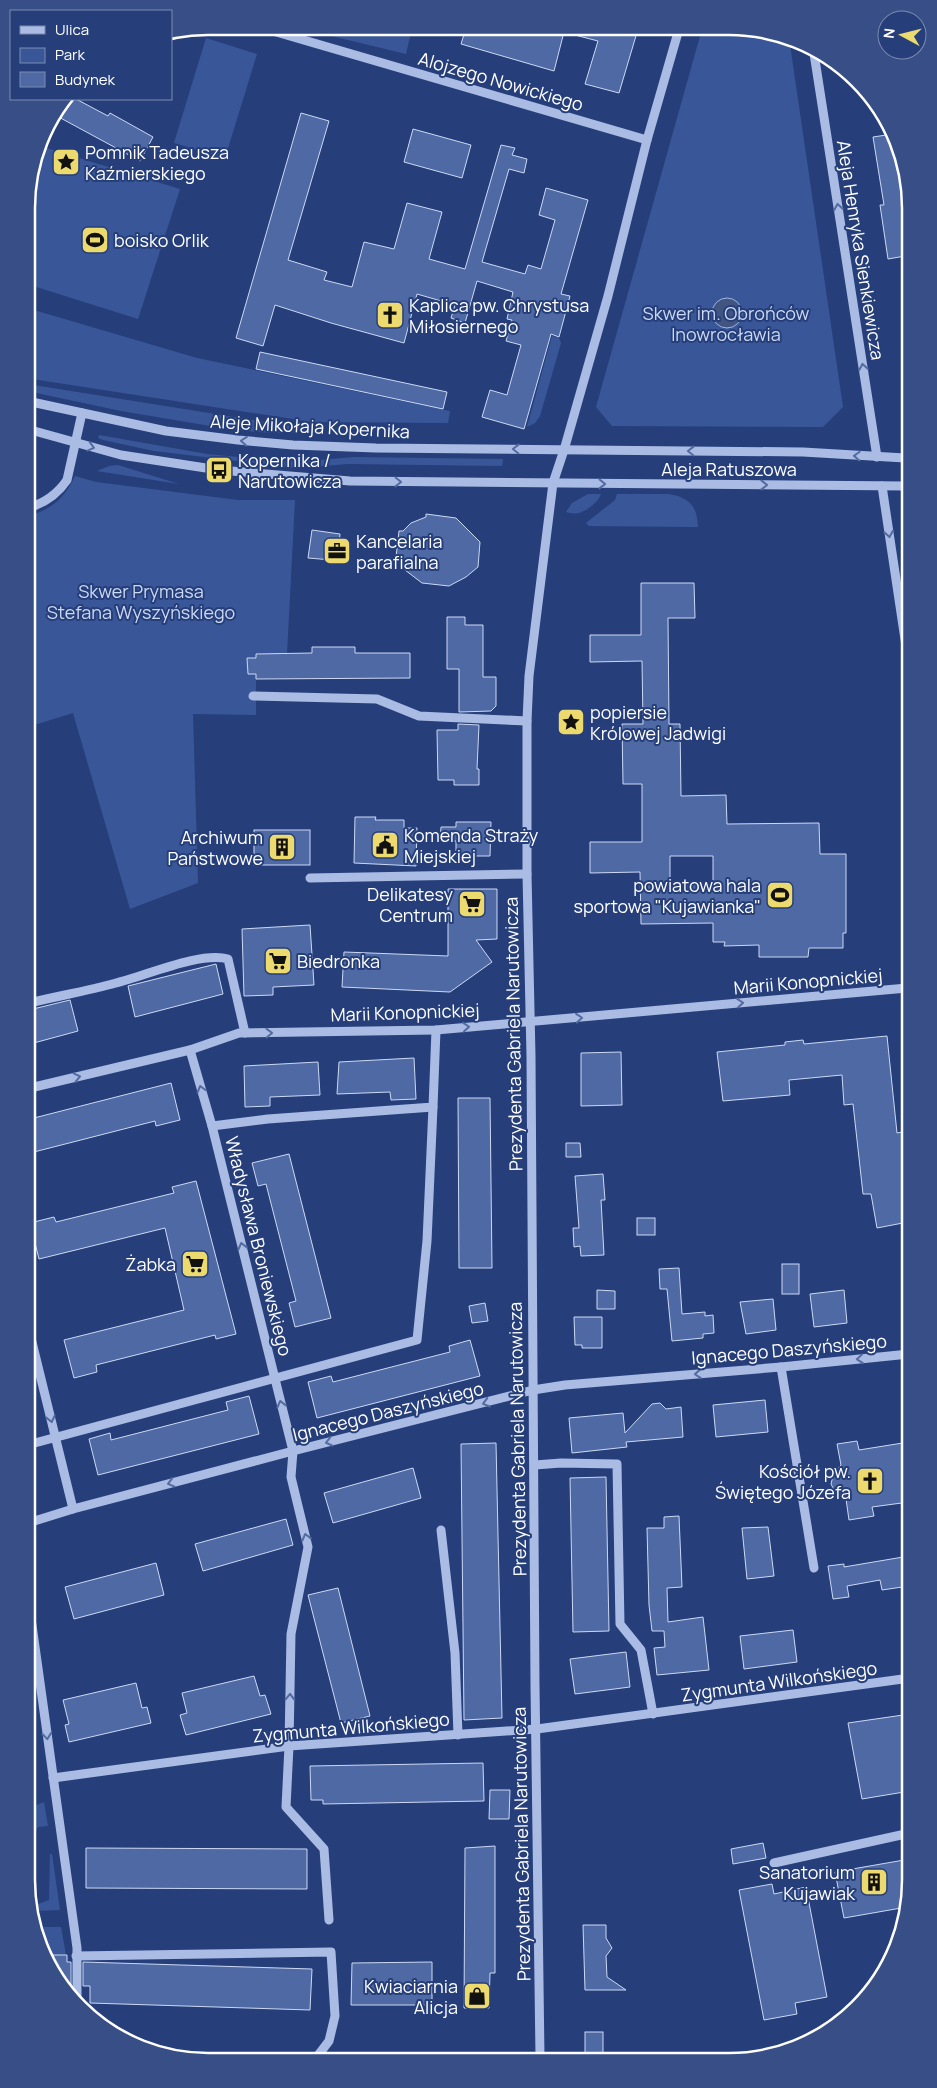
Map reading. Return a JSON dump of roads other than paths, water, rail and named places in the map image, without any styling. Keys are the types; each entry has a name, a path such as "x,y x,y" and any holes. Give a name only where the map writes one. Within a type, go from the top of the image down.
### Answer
{"street":[{"name":"Alojzego Nowickiego","path":"290,35 648,140"},
{"name":"Prezydenta Gabriela Narutowicza","path":"540,2053 535,1686 535,1465 527,874 527,721 529,676 553,484 608,296 677,35"},
{"name":"Aleja Henryka Sienkiewicza","path":"815,58 877,457"},
{"name":"Aleje Mikołaja Kopernika","path":"35,403 166,431 293,445 564,450"},
{"path":"35,506 61,489 67,480 82,413"},
{"path":"35,431 120,455 219,470 282,477 350,481 553,484"},
{"name":"Aleja Ratuszowa","path":"564,450 794,452 902,458"},
{"name":"Aleja Ratuszowa","path":"553,484 902,486"},
{"path":"882,486 902,619"},
{"path":"254,696 377,699 419,716 527,721"},
{"path":"310,878 527,874"},
{"path":"35,1002 116,983 202,958 218,956 228,959 245,1033"},
{"name":"Marii Konopnickiej","path":"35,1087 190,1050 239,1033 436,1030 902,988"},
{"path":"35,1443 417,1340 427,1241 436,1030"},
{"name":"Władysława Broniewskiego","path":"190,1050 212,1126 293,1451 291,1477 308,1547 291,1634 286,1807 324,1849 329,1920"},
{"path":"212,1126 268,1119 433,1107"},
{"name":"Ignacego Daszyńskiego","path":"35,1521 293,1451 533,1390 565,1385 781,1368 902,1355"},
{"path":"35,1357 73,1509"},
{"path":"781,1368 814,1568"},
{"path":"535,1465 561,1463 617,1464 620,1624 641,1650 653,1714"},
{"path":"441,1530 455,1653 458,1735"},
{"path":"35,1642 76,1956 76,1991"},
{"name":"Zygmunta Wilkońskiego","path":"52,1778 289,1746 537,1729 902,1679"},
{"path":"774,1863 902,1836"},
{"path":"76,1956 331,1952 335,2016 329,2041 320,2053"}],"place":[{"name":"Pomnik Tadeusza Kaźmierskiego","path":"66,162"},
{"name":"boisko Orlik","path":"95,240"},
{"name":"Kaplica pw. Chrystusa Miłosiernego","path":"390,315"},
{"name":"Kopernika / Narutowicza","path":"219,470"},
{"name":"Kancelaria parafialna","path":"337,551"},
{"name":"popiersie Królowej Jadwigi","path":"571,722"},
{"name":"Komenda Straży Miejskiej","path":"385,845"},
{"name":"Archiwum Państwowe","path":"282,847"},
{"name":"powiatowa hala sportowa \"Kujawianka\"","path":"780,895"},
{"name":"Delikatesy Centrum","path":"472,904"},
{"name":"Biedronka","path":"278,961"},
{"name":"Żabka","path":"195,1264"},
{"name":"Kościół pw. Świętego Józefa","path":"870,1481"},
{"name":"Sanatorium Kujawiak","path":"874,1882"},
{"name":"Kwiaciarnia Alicja","path":"477,1996"}],"park label":[{"name":"Skwer im. Obrońców Inowrocławia","path":"726,323"},
{"name":"Skwer Prymasa Stefana Wyszyńskiego","path":"141,601"}]}
